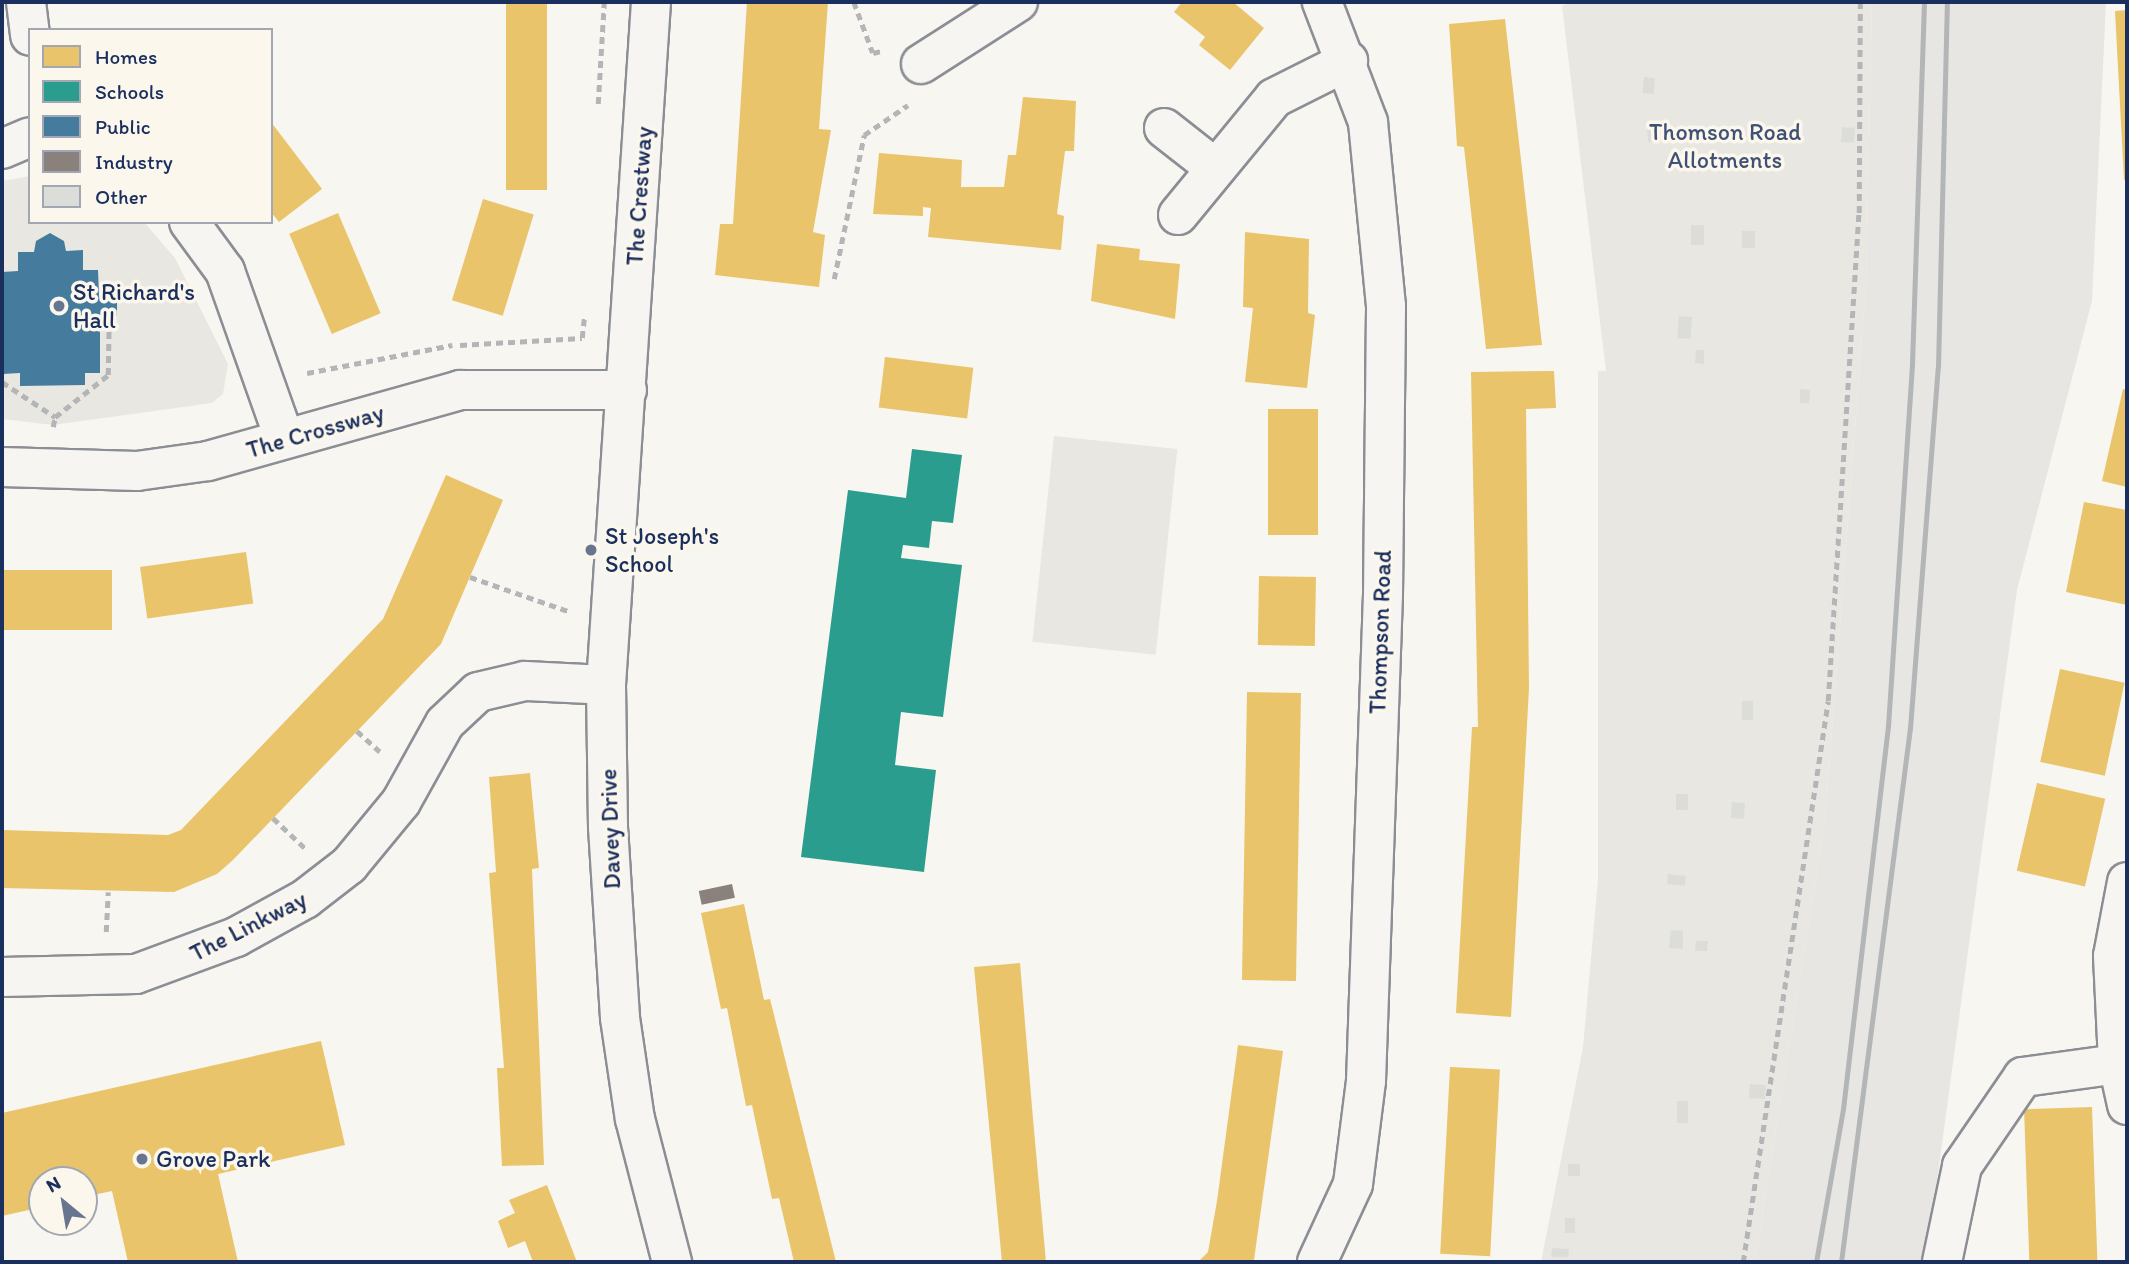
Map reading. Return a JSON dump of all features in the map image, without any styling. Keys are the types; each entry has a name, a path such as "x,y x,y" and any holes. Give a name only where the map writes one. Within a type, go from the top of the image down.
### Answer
{"street":[{"path":"26,2 29,28"},
{"name":"The Crestway","path":"627,390 651,2"},
{"name":"Thompson Road","path":"1317,1262 1353,1184 1366,1081 1384,595 1380,196 1368,122 1348,61 1322,2"},
{"path":"921,64 993,9"},
{"path":"1178,215 1215,168 1283,91 1348,61"},
{"path":"1164,128 1215,168"},
{"path":"2,149 28,138"},
{"path":"190,224 225,271 284,438"},
{"name":"The Crossway","path":"2,467 137,471 208,461 460,390 627,390"},
{"name":"Davey Drive","path":"627,390 606,685 620,1018 635,1119 673,1262"},
{"name":"The Linkway","path":"2,977 135,974 236,937 305,899 349,864 401,802 445,723 478,692 525,681 606,685"},
{"path":"2127,882 2113,956 2118,1064 2127,1105"},
{"path":"1942,1262 1962,1166 2023,1076 2118,1064"}],"path":[{"path":"598,116 604,2"},
{"path":"834,279 864,135 922,96 921,64 906,48 873,53 855,2"},
{"path":"1743,1262 1828,701 1859,213 1860,2"},
{"path":"312,376 442,347 582,338 585,312"},
{"path":"55,417 108,375 109,316"},
{"path":"2,382 55,417"},
{"path":"55,417 55,470"},
{"path":"470,577 612,626"}],"shaded area":[{"path":"1872,2 2106,2 2092,301 2017,590 1926,1262 1755,1262 1825,821 1866,284"}],"green space":[{"name":"Thomson Road Allotments","path":"1571,2 1872,2 1866,284 1825,821 1755,1262 1541,1262 1583,1047 1598,880 1598,371 1606,371 1562,6"},
{"path":"28,176 28,224 146,224 175,258 228,364 223,394 212,403 53,425 2,419 2,181"},
{"path":"1054,436 1177,449 1156,655 1032,642"}],"building: Homes":[{"path":"506,2 547,2 547,190 506,190"},
{"path":"747,2 828,2 819,129 831,130 813,232 825,235 819,287 715,275 720,224 733,224"},
{"path":"1182,2 1233,2 1264,28 1230,70 1199,45 1205,37 1174,12"},
{"path":"2127,10 2127,180 2124,180 2115,11"},
{"path":"1505,19 1542,345 1486,349 1464,147 1457,146 1449,24"},
{"path":"1023,97 1076,101 1074,151 1065,151 1057,214 1064,216 1061,250 928,237 931,208 923,207 923,216 873,214 879,153 962,160 961,187 1004,187 1008,155 1016,155"},
{"path":"273,125 322,189 279,222 273,214"},
{"path":"483,199 534,214 503,316 452,300"},
{"path":"338,213 381,313 332,334 289,234"},
{"path":"1245,232 1309,239 1308,313 1315,315 1307,388 1245,382 1253,308 1243,307"},
{"path":"1097,244 1140,249 1139,260 1180,264 1175,319 1091,301"},
{"path":"885,357 973,368 967,418 879,408"},
{"path":"1554,371 1556,408 1526,409 1529,688 1511,1017 1456,1013 1472,727 1478,727 1471,372"},
{"path":"2123,389 2127,390 2127,487 2102,481"},
{"path":"1268,409 1318,409 1318,535 1268,535"},
{"path":"446,475 503,500 441,644 233,860 217,874 174,892 2,888 2,830 168,835 181,830 383,619"},
{"path":"2084,502 2127,510 2127,605 2066,592"},
{"path":"246,552 253,603 147,618 140,567"},
{"path":"3,570 112,570 112,630 3,630"},
{"path":"1259,576 1316,577 1315,646 1258,645"},
{"path":"2060,669 2125,683 2105,776 2040,762"},
{"path":"1247,692 1301,693 1296,981 1242,980"},
{"path":"530,773 539,868 532,869 544,1165 502,1166 497,1068 504,1068 489,873 496,872 489,777"},
{"path":"2037,783 2105,799 2085,886 2017,871"},
{"path":"744,904 764,1000 770,999 836,1262 794,1262 779,1198 772,1199 752,1105 746,1106 727,1008 721,1009 701,913"},
{"path":"1020,963 1046,1262 1002,1262 974,967"},
{"name":"Grove Park","path":"321,1041 345,1145 218,1174 238,1262 128,1262 112,1191 98,1194 98,1166 28,1166 28,1210 2,1216 2,1113"},
{"path":"1238,1045 1283,1051 1254,1260 1198,1262 1208,1252"},
{"path":"1450,1067 1500,1070 1490,1256 1440,1254"},
{"path":"2092,1107 2097,1262 2029,1262 2024,1109"},
{"path":"547,1185 577,1262 533,1262 525,1241 508,1248 498,1221 515,1213 509,1200"}],"building: Schools":[{"path":"912,449 962,455 953,523 932,521 929,548 903,545 901,558 962,565 943,717 901,712 895,765 936,770 924,872 801,857 848,490 906,498"}],"building: Public":[{"name":"St Richard's Hall","path":"50,233 64,241 66,251 83,250 83,270 98,270 99,296 117,295 117,316 100,317 100,373 85,373 85,385 20,386 20,373 3,374 2,272 18,271 18,252 34,252 36,241"}],"building: Industry":[{"path":"732,884 735,898 702,905 699,891"}],"building: Other":[{"path":"1644,77 1655,78 1654,94 1643,93"},
{"path":"1664,126 1665,141 1648,142 1647,127"},
{"path":"1842,127 1855,128 1854,143 1841,142"},
{"path":"1691,225 1704,225 1704,245 1691,245"},
{"path":"1742,231 1755,231 1755,248 1742,248"},
{"path":"1679,316 1692,317 1690,339 1677,338"},
{"path":"1696,350 1704,350 1704,364 1695,363"},
{"path":"1800,389 1810,390 1809,403 1800,403"},
{"path":"1742,701 1753,701 1753,720 1742,720"},
{"path":"1676,794 1688,794 1688,810 1676,810"},
{"path":"1732,802 1745,803 1744,819 1731,818"},
{"path":"1668,874 1686,876 1685,886 1667,884"},
{"path":"1671,930 1683,931 1683,949 1669,948"},
{"path":"1696,941 1708,941 1707,951 1695,951"},
{"path":"1750,1084 1766,1085 1765,1099 1749,1098"},
{"path":"1677,1101 1688,1101 1688,1123 1677,1123"},
{"path":"1568,1164 1580,1164 1580,1176 1568,1176"},
{"path":"1565,1218 1575,1218 1575,1233 1565,1233"},
{"path":"1552,1248 1569,1249 1568,1257 1551,1257"}],"railway":[{"path":"1816,1262 1843,1109 1888,726 1912,364 1924,2"},
{"path":"1841,1262 1910,728 1938,367 1947,2"}],"place":[{"name":"St Richard's Hall","path":"59,306"},
{"name":"St Joseph's School","path":"591,550"},
{"name":"Grove Park","path":"142,1159"}]}
